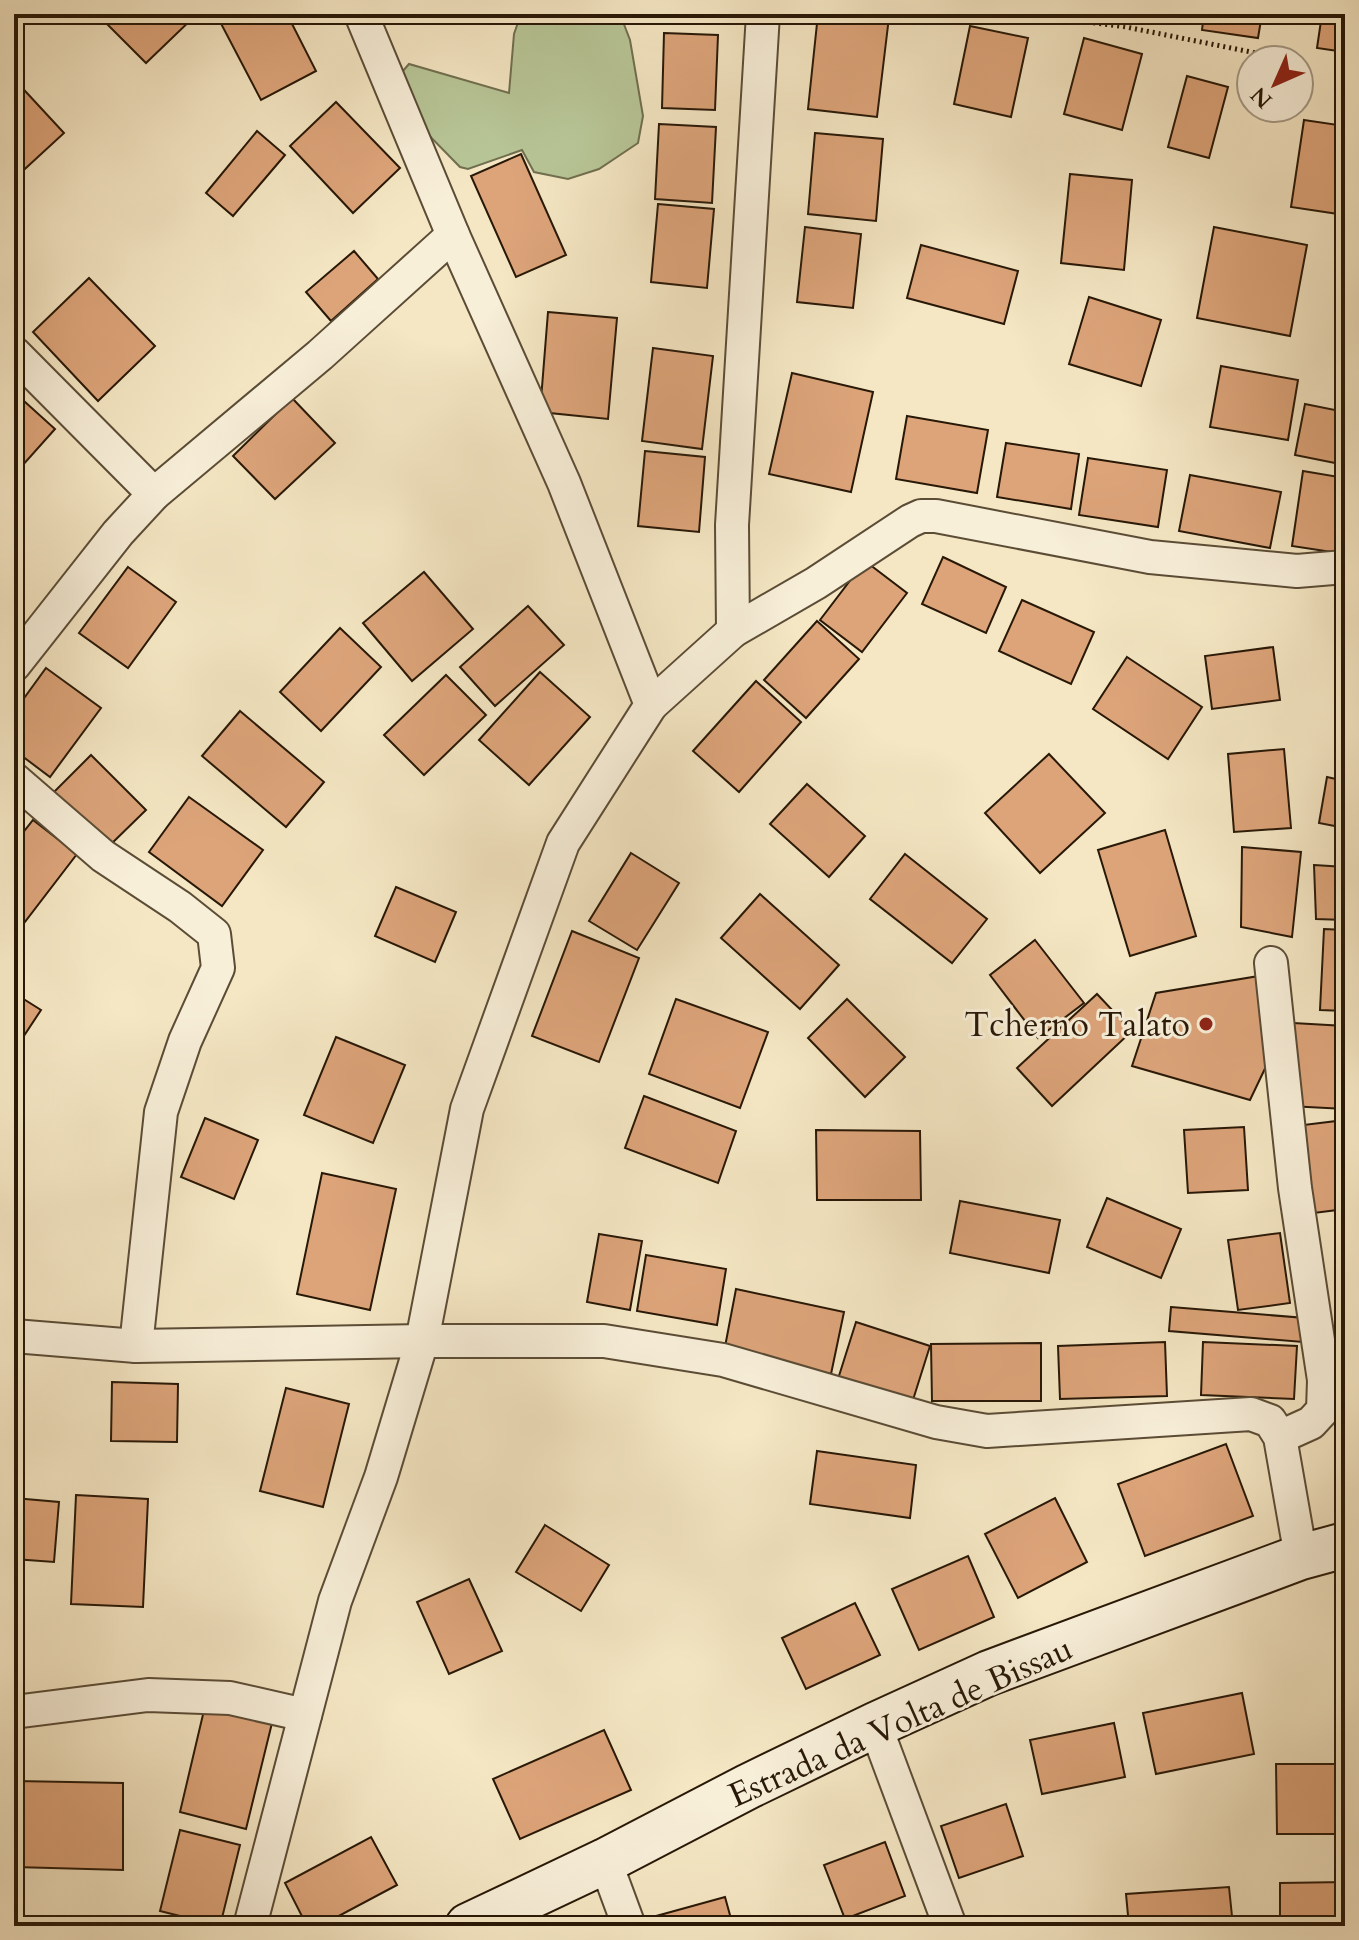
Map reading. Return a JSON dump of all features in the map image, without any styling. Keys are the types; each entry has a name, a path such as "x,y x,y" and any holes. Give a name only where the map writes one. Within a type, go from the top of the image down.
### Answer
{"main road":[{"name":"Estrada da Volta de Bissau","path":"468,1926 605,1861 749,1786 989,1673 1301,1557 1345,1545"}],"street":[{"path":"361,14 453,235 564,483 651,705"},
{"path":"733,631 732,525 763,14"},
{"path":"14,665 118,533 154,494 320,355 453,235"},
{"path":"14,353 154,494"},
{"path":"250,1926 335,1601 381,1477 422,1341 467,1109 563,843 651,705 733,631 921,516 936,516 1150,557 1297,571 1345,567"},
{"path":"14,779 103,856 180,907 214,934 218,968 185,1041 161,1112 136,1346"},
{"path":"1271,963 1295,1188 1324,1380 1323,1410 1311,1423 1280,1437"},
{"path":"14,1336 136,1346 604,1341 723,1360 936,1422 987,1431 1251,1414 1270,1421 1280,1437 1301,1557"},
{"path":"14,1712 148,1695 230,1698 305,1715"},
{"path":"875,1725 950,1926"},
{"path":"605,1861 629,1926"}],"path":[{"path":"1028,14 1126,27 1235,49"}],"green space":[{"path":"521,14 620,14 630,40 643,116 638,143 599,169 568,179 534,172 522,150 468,169 460,167 409,115 395,80 409,64 509,93 514,34"}],"building":[{"path":"97,14 195,14 196,15 146,63"},
{"path":"216,14 287,14 316,71 261,100"},
{"path":"671,14 724,14 725,20 671,21"},
{"path":"818,14 889,17 877,117 808,109"},
{"path":"1204,14 1262,14 1258,38 1202,30"},
{"path":"1322,14 1345,14 1345,52 1317,48"},
{"path":"970,26 1028,38 1011,117 954,104"},
{"path":"664,33 718,35 715,110 662,108"},
{"path":"1084,38 1142,54 1122,130 1064,114"},
{"path":"1187,76 1228,87 1209,158 1168,147"},
{"path":"14,79 64,133 15,178 14,177"},
{"path":"336,102 400,168 353,213 290,146"},
{"path":"1315,122 1345,126 1345,215 1291,207 1303,124"},
{"path":"659,124 716,127 712,203 655,199"},
{"path":"257,131 285,155 233,216 206,193"},
{"path":"815,133 883,139 876,221 808,214"},
{"path":"521,154 566,255 516,277 471,176"},
{"path":"1070,174 1132,180 1124,270 1061,263"},
{"path":"658,204 714,209 707,288 651,282"},
{"path":"805,227 861,234 853,308 797,302"},
{"path":"1214,227 1307,245 1290,336 1197,318"},
{"path":"921,245 1018,271 1004,324 907,298"},
{"path":"354,251 378,279 331,321 306,292"},
{"path":"89,278 155,346 98,401 33,332"},
{"path":"1089,297 1161,320 1141,386 1069,364"},
{"path":"548,312 617,318 608,419 540,412"},
{"path":"653,348 713,356 702,449 642,441"},
{"path":"1221,366 1298,380 1288,440 1210,427"},
{"path":"792,373 873,392 851,492 769,474"},
{"path":"14,392 55,429 14,475"},
{"path":"292,398 335,443 275,499 233,456"},
{"path":"1305,404 1345,412 1345,465 1295,455"},
{"path":"907,416 988,430 977,493 896,479"},
{"path":"1006,443 1079,454 1071,509 997,497"},
{"path":"645,451 705,457 699,532 638,526"},
{"path":"1088,458 1167,470 1158,527 1079,515"},
{"path":"1303,471 1345,478 1345,554 1292,546"},
{"path":"1190,475 1281,492 1270,548 1179,531"},
{"path":"943,557 1006,587 986,633 922,604"},
{"path":"865,561 907,593 862,652 820,620"},
{"path":"128,567 176,602 128,668 79,633"},
{"path":"424,572 473,629 412,681 363,623"},
{"path":"1022,600 1094,632 1071,684 999,651"},
{"path":"528,606 564,645 495,706 460,667"},
{"path":"817,621 859,659 806,718 764,680"},
{"path":"340,628 381,667 321,731 280,692"},
{"path":"1273,647 1280,700 1212,709 1205,656"},
{"path":"1127,657 1202,707 1168,759 1093,709"},
{"path":"46,668 101,708 50,777 14,750 14,712"},
{"path":"540,672 590,717 529,785 479,740"},
{"path":"446,675 486,715 424,775 384,735"},
{"path":"756,681 801,722 739,792 693,751"},
{"path":"240,711 324,782 286,827 202,756"},
{"path":"1284,749 1291,828 1234,832 1228,754"},
{"path":"1049,754 1105,813 1040,873 985,813"},
{"path":"91,755 146,810 106,849 51,795"},
{"path":"1327,777 1345,781 1345,828 1319,823"},
{"path":"807,784 865,836 829,877 770,824"},
{"path":"189,797 263,850 222,906 149,852"},
{"path":"33,820 77,854 21,927 14,921 14,844"},
{"path":"1165,830 1196,936 1130,956 1098,850"},
{"path":"1242,847 1301,852 1292,937 1241,927"},
{"path":"631,853 679,883 637,950 589,921"},
{"path":"905,854 987,919 952,963 870,899"},
{"path":"1314,865 1345,867 1345,920 1316,919"},
{"path":"396,887 456,912 435,962 375,936"},
{"path":"760,894 839,965 800,1009 721,938"},
{"path":"1324,929 1345,930 1345,1011 1320,1010"},
{"path":"572,931 639,958 599,1062 532,1036"},
{"path":"1035,940 1084,1003 1038,1038 990,975"},
{"name":"Tcherno Talato","path":"1259,976 1271,1056 1250,1100 1132,1066 1156,993"},
{"path":"14,993 41,1010 14,1051"},
{"path":"1097,994 1132,1031 1052,1106 1017,1068"},
{"path":"676,999 768,1032 740,1108 649,1074"},
{"path":"847,999 905,1057 865,1097 808,1038"},
{"path":"1293,1023 1345,1026 1345,1109 1289,1106"},
{"path":"336,1037 405,1065 373,1143 304,1115"},
{"path":"644,1096 736,1131 718,1183 625,1148"},
{"path":"205,1118 258,1140 234,1199 181,1177"},
{"path":"1345,1120 1345,1209 1306,1214 1295,1126"},
{"path":"1244,1127 1248,1190 1188,1193 1184,1130"},
{"path":"816,1130 920,1131 921,1200 817,1200"},
{"path":"322,1173 396,1189 370,1310 297,1294"},
{"path":"1107,1198 1181,1229 1161,1278 1087,1247"},
{"path":"960,1201 1060,1220 1049,1273 950,1253"},
{"path":"1280,1233 1290,1303 1238,1310 1228,1240"},
{"path":"599,1234 642,1241 630,1310 587,1302"},
{"path":"646,1255 726,1269 717,1325 637,1311"},
{"path":"736,1289 844,1312 831,1374 724,1352"},
{"path":"1171,1307 1305,1318 1303,1342 1169,1331"},
{"path":"856,1322 930,1346 912,1403 838,1379"},
{"path":"1165,1342 1167,1396 1060,1399 1058,1346"},
{"path":"1203,1342 1297,1346 1294,1399 1201,1395"},
{"path":"1041,1343 1041,1401 932,1401 931,1344"},
{"path":"1339,1377 1345,1377 1345,1435 1341,1435"},
{"path":"112,1382 178,1384 177,1442 111,1441"},
{"path":"286,1388 349,1404 323,1507 260,1491"},
{"path":"1226,1444 1253,1516 1145,1556 1118,1484"},
{"path":"817,1451 916,1465 910,1518 810,1504"},
{"path":"76,1495 148,1499 143,1607 71,1604"},
{"path":"14,1498 59,1502 54,1562 14,1559"},
{"path":"1055,1498 1087,1562 1018,1598 985,1534"},
{"path":"545,1525 609,1565 581,1611 516,1572"},
{"path":"968,1556 994,1617 919,1650 892,1589"},
{"path":"469,1579 502,1651 449,1674 417,1602"},
{"path":"855,1603 880,1655 806,1689 782,1638"},
{"path":"1242,1693 1254,1754 1156,1774 1143,1713"},
{"path":"205,1706 272,1723 246,1829 180,1812"},
{"path":"1114,1723 1125,1777 1042,1794 1030,1740"},
{"path":"604,1730 631,1790 520,1839 493,1779"},
{"path":"1276,1764 1345,1764 1345,1834 1277,1834"},
{"path":"16,1781 123,1783 123,1870 15,1867"},
{"path":"1006,1804 1023,1856 959,1878 941,1826"},
{"path":"180,1830 240,1845 220,1926 160,1911"},
{"path":"371,1837 397,1885 320,1926 307,1926 285,1883"},
{"path":"885,1842 905,1896 845,1919 824,1865"},
{"path":"1345,1882 1345,1926 1280,1926 1280,1883"},
{"path":"1229,1887 1233,1926 1129,1926 1126,1894"},
{"path":"725,1897 733,1926 652,1926 649,1918"}],"place":[{"name":"Tcherno Talato","path":"1206,1024"}]}
